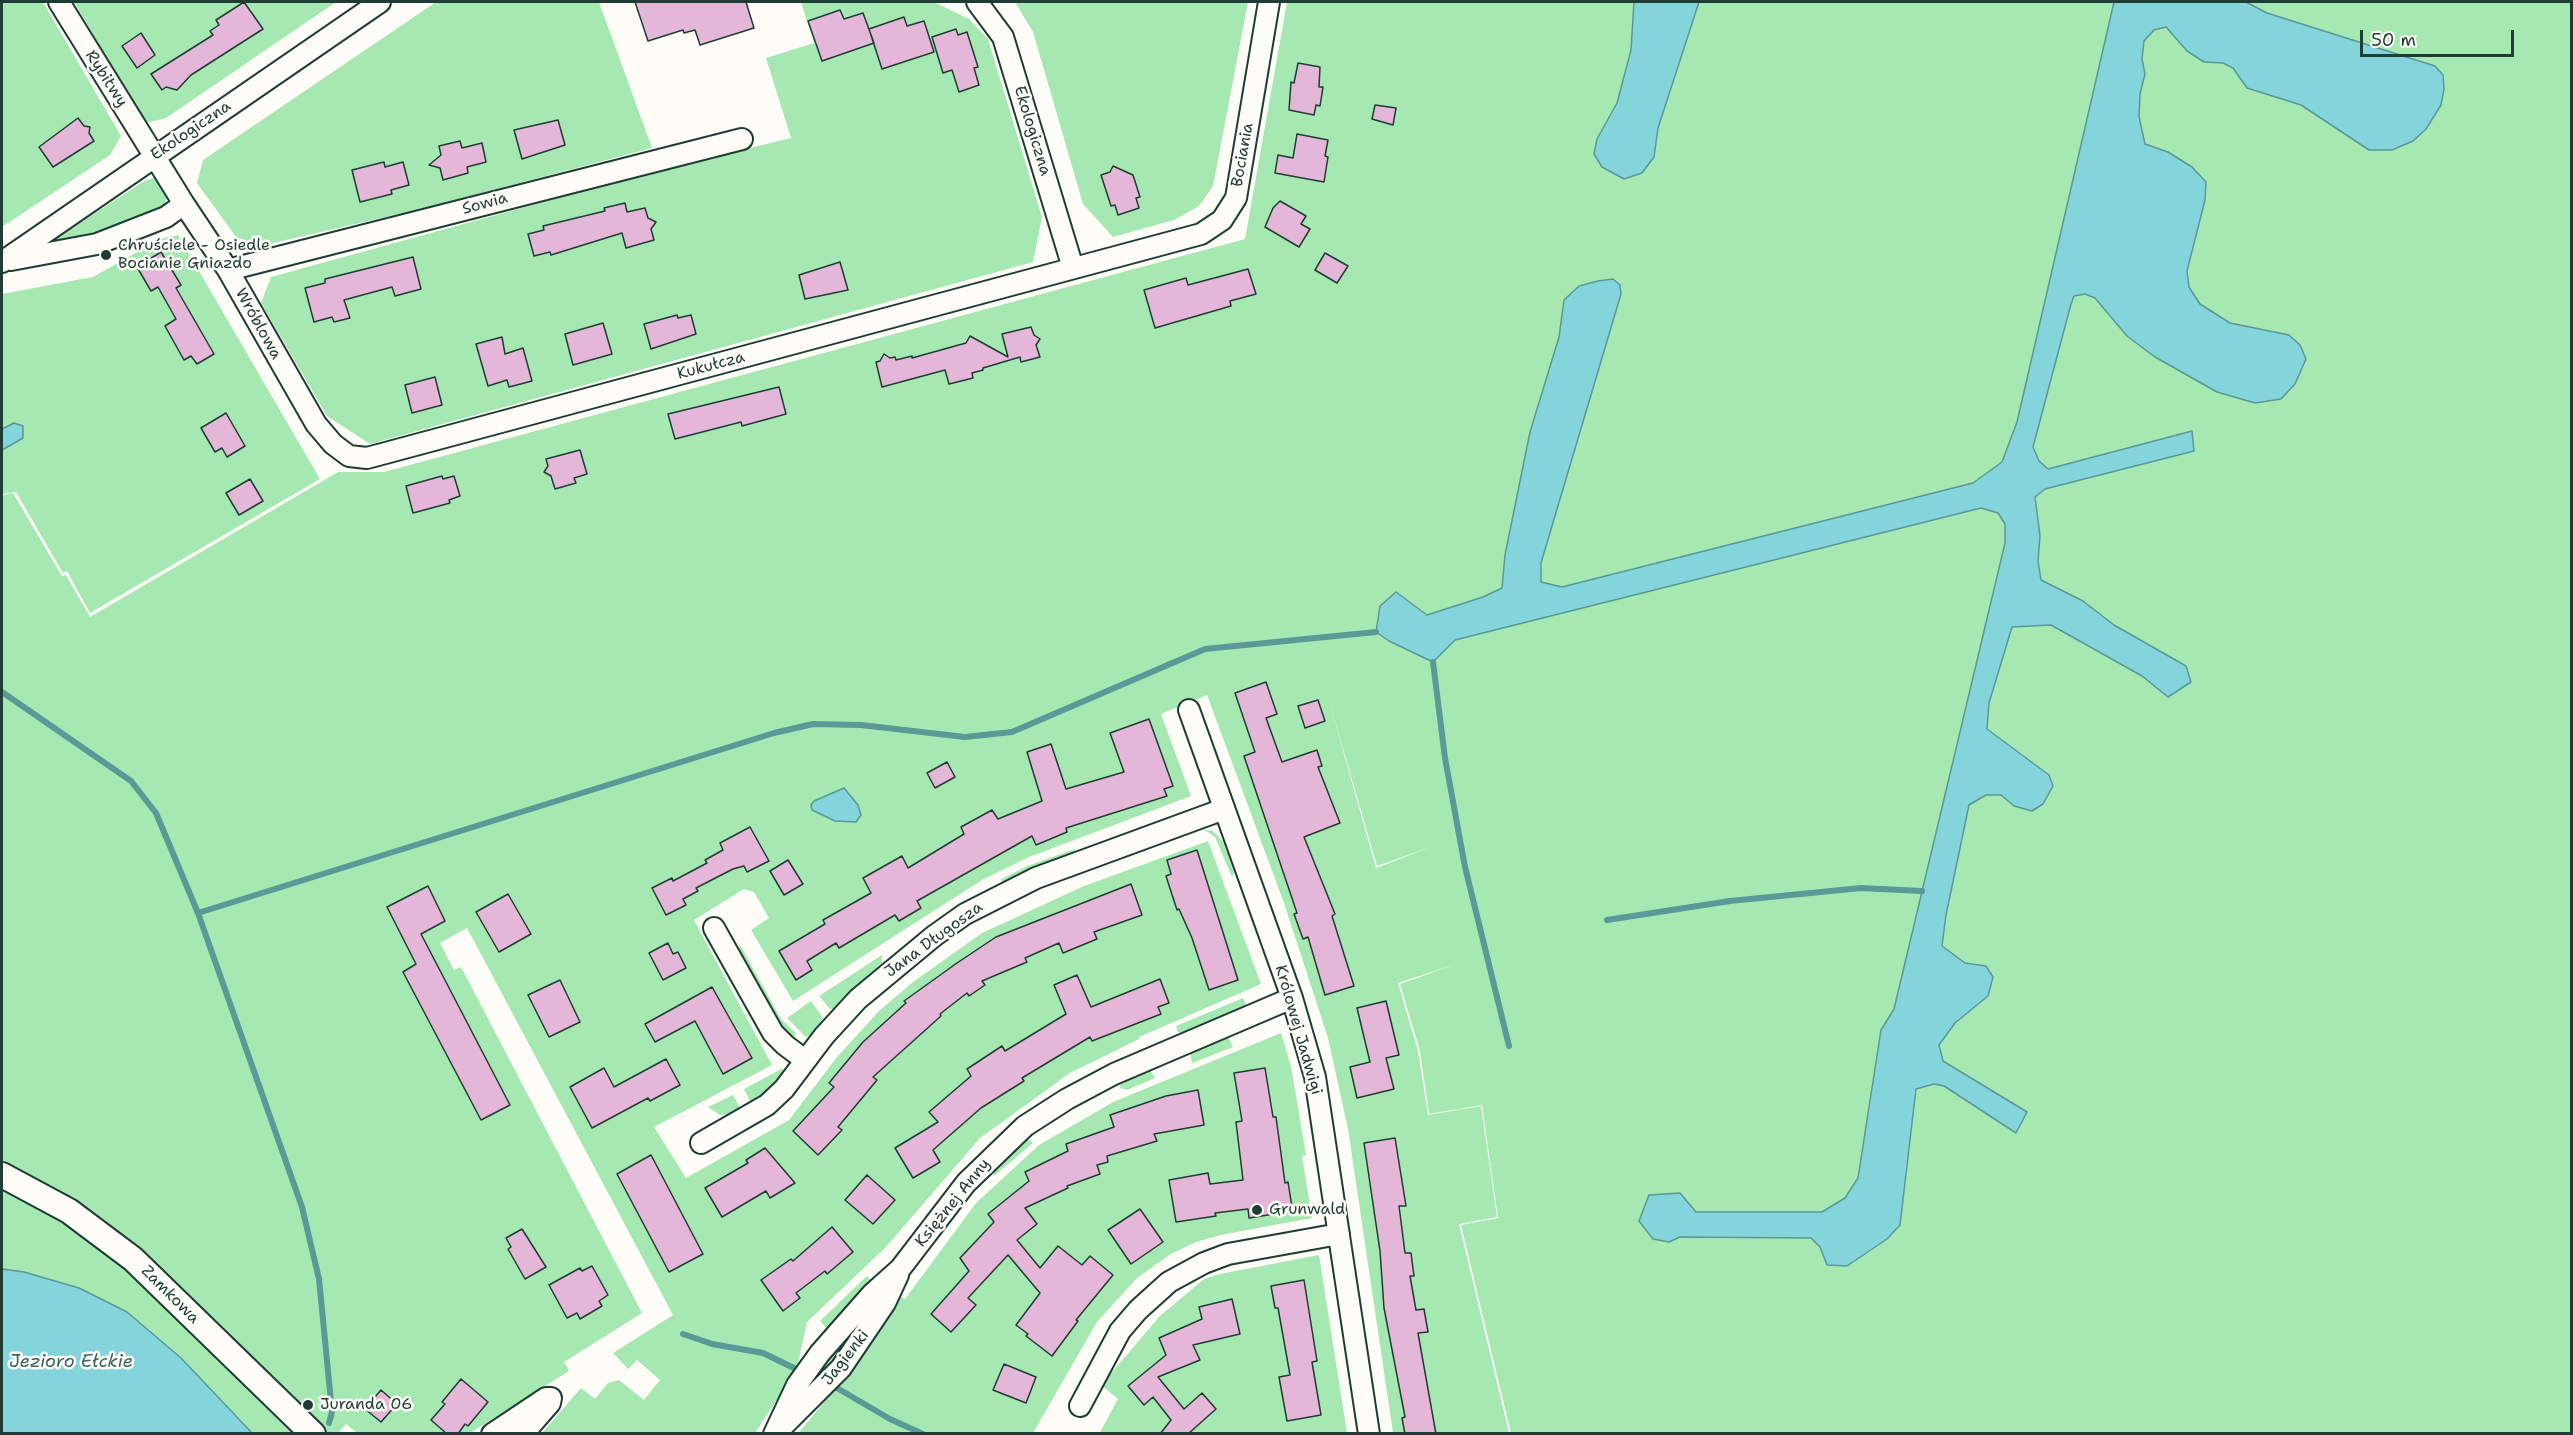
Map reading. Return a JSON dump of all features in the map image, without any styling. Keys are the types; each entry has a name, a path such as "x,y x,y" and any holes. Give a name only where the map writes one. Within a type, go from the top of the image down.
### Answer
{"street":[{"name":"Rybitwy","path":"59,2 155,155"},
{"name":"Ekologiczna","path":"2,262 380,2"},
{"name":"Ekologiczna","path":"977,2 1003,37 1073,268"},
{"name":"Bociania","path":"1073,268 1201,234 1222,220 1236,198 1269,2"},
{"name":"Sowia","path":"228,270 742,139"},
{"name":"Wróblowa","path":"155,155 228,270 316,424 333,444 349,456"},
{"name":"Ekologiczna","path":"2,262 97,244 166,217 184,204"},
{"name":"Kukułcza","path":"349,456 367,458 386,454 1073,268"},
{"name":"Królowej Jadwigi","path":"1189,710 1292,998 1315,1077 1369,1434"},
{"name":"Jana Długosza","path":"701,1143 767,1106 874,984 965,914 1036,878 1224,809"},
{"path":"714,928 773,1033 784,1045 805,1060"},
{"name":"Księżnej Anny","path":"900,1269 966,1183 1025,1126 1067,1099 1114,1074 1292,998"},
{"name":"Zamkowa","path":"6,1177 69,1211 133,1259 314,1434"},
{"path":"1080,1406 1120,1331 1138,1310 1169,1282 1204,1263 1227,1254 1339,1234"},
{"name":"Jagienki","path":"775,1434 841,1368 885,1304 900,1269"},
{"path":"492,1434 546,1398 551,1398 550,1403 523,1434"}],"green space":[{"path":"2,2 43,2 121,136 110,155 2,227"},
{"path":"74,2 336,2 166,118 146,123"},
{"path":"436,2 599,2 652,148 425,208 260,246 236,237 197,183 203,160"},
{"path":"801,2 934,2 969,19 988,39 1042,217 1033,262 370,444 327,416 261,303 271,277 667,168 791,138 766,58 814,43"},
{"path":"1015,2 1248,2 1213,186 1199,206 1174,220 1113,237 1083,204 1033,32"},
{"path":"1287,2 2571,2 2571,1433 1511,1433 1461,1225 1498,1218 1482,1105 1429,1114 1420,1051 1400,984 1456,964 1398,983 1418,1051 1428,1115 1481,1106 1497,1217 1459,1224 1509,1433 1393,1433 1348,1129 1328,1038 1284,903 1207,695 1161,714 1191,796 1029,857 982,880 793,1001 751,930 769,918 754,892 744,889 694,920 772,1065 654,1127 686,1178 789,1120 837,1057 879,1011 913,982 982,933 1084,886 1208,841 1261,984 1139,1037 1070,1073 980,1138 886,1247 807,1322 798,1363 800,1365 755,1433 542,1433 581,1388 595,1399 608,1383 619,1380 644,1400 660,1380 637,1360 628,1369 613,1353 673,1315 467,928 440,943 454,970 461,967 642,1313 564,1362 569,1371 470,1433 357,1433 346,1424 337,1434 56,1433 2,1396 2,495 13,493 62,576 66,575 90,617 338,472 384,472 1245,239","holes":["1328,697 1377,866 1431,847 1376,868"]},
{"path":"154,178 164,182 170,193 162,208 97,233 39,250 144,181"},
{"path":"178,235 320,479 90,613 67,571 63,573 16,492 2,494 2,450 23,438 23,426 14,423 2,429 2,294 93,277 160,239"},
{"path":"1203,829 1213,831 1223,841 1234,872 1232,877 1215,837"},
{"path":"1075,849 1074,852 1005,882 1000,880 1027,866"},
{"path":"739,943 781,1019 796,1033 795,1037 787,1033 775,1018 740,955"},
{"path":"882,955 882,963 833,1009 830,1009 819,996"},
{"path":"1243,998 1247,1007 1183,1035 1178,1032 1176,1026"},
{"path":"811,1001 823,1018 812,1034 806,1037 787,1018"},
{"path":"1281,1033 1291,1066 1306,1155 1302,1156 1312,1218 1196,1242 1171,1254 1137,1278 1097,1322 1033,1433 798,1434 849,1371 900,1296 905,1299 976,1203 1039,1145 1113,1102"},
{"path":"1225,1037 1229,1038 1233,1047 1192,1063 1190,1052"},
{"path":"783,1068 781,1075 762,1095 750,1101 744,1089"},
{"path":"1150,1070 1155,1078 1127,1090 1120,1088 1121,1083"},
{"path":"733,1095 740,1108 736,1113 720,1115 708,1107"},
{"path":"1028,1139 1033,1143 994,1176 993,1168"},
{"path":"1319,1255 1347,1433 1099,1434 1118,1399 1101,1385 1160,1316 1204,1279"},
{"path":"867,1276 872,1281 828,1330 820,1321"},
{"path":"879,1294 869,1317 802,1403 802,1387"}],"water":[{"path":"1634,2 1699,2 1658,128 1654,157 1642,173 1624,179 1602,167 1594,154 1597,139 1617,103 1631,50"},
{"path":"2114,2 2246,2 2267,13 2435,66 2443,75 2444,89 2441,105 2426,129 2413,141 2392,150 2369,150 2301,105 2247,88 2233,68 2223,63 2204,62 2187,51 2166,27 2154,30 2144,41 2142,59 2145,74 2140,94 2139,117 2145,144 2168,152 2192,167 2206,182 2205,200 2187,271 2189,287 2200,304 2230,323 2289,335 2300,345 2306,359 2295,384 2281,399 2255,403 2217,392 2155,357 2127,336 2095,298 2085,294 2074,296 2071,304 2033,447 2039,461 2048,469 2192,431 2194,451 2045,489 2035,497 2040,536 2038,561 2041,580 2083,601 2114,625 2186,666 2191,682 2168,697 2142,676 2051,625 2012,627 1989,703 1987,729 2049,775 2053,786 2043,804 2032,811 2014,806 2001,795 1986,795 1969,805 1946,915 1942,946 1965,963 1986,966 1993,977 1988,996 1955,1023 1939,1045 1943,1061 2027,1112 2016,1133 1944,1086 1934,1084 1916,1089 1900,1225 1887,1239 1847,1266 1827,1265 1820,1247 1811,1238 1680,1237 1669,1242 1653,1239 1639,1221 1649,1195 1680,1193 1696,1212 1822,1212 1845,1198 1858,1178 1881,1030 1894,1009 2005,543 2005,524 1998,513 1981,508 1455,640 1433,662 1389,641 1376,632 1380,606 1396,592 1427,615 1483,597 1502,588 1505,555 1530,432 1559,337 1564,300 1579,286 1598,281 1613,279 1620,285 1621,294 1541,563 1541,582 1562,587 1973,483 2002,462 2017,422"},
{"path":"14,423 23,426 23,438 2,450 2,429"},
{"path":"844,788 858,805 861,815 856,822 835,821 812,810 811,805 814,801"},
{"name":"Jezioro Ełckie","path":"2,1269 24,1272 79,1288 127,1312 181,1358 252,1433 2,1433"}],"building":[{"path":"244,2 263,29 191,75 177,90 166,87 162,90 151,74 213,35 210,31 219,25 216,20"},
{"path":"635,2 746,2 754,28 700,45 695,30 684,33 683,30 648,41"},
{"path":"840,10 844,19 863,13 874,43 822,61 808,21"},
{"path":"904,17 907,26 924,21 934,52 882,69 869,29"},
{"path":"956,29 958,35 967,32 978,67 974,68 979,85 959,92 952,70 943,73 932,37"},
{"path":"141,33 155,55 137,68 122,46"},
{"path":"1298,63 1320,67 1319,87 1323,87 1320,106 1316,105 1314,115 1289,110 1291,82 1294,83"},
{"path":"1375,105 1396,108 1393,125 1372,119"},
{"path":"78,118 84,126 90,127 89,133 94,141 53,167 39,147"},
{"path":"558,120 565,145 522,159 514,130"},
{"path":"1297,134 1328,140 1324,182 1275,173 1278,155 1293,158"},
{"path":"460,141 462,148 482,143 486,162 467,167 468,173 443,180 440,168 429,165 441,155 439,146"},
{"path":"384,162 385,167 403,162 409,185 391,190 392,194 360,202 352,170"},
{"path":"1113,166 1133,175 1140,197 1136,198 1139,208 1118,215 1115,205 1111,206 1101,175 1110,172"},
{"path":"1280,201 1306,216 1301,224 1310,229 1299,247 1265,227 1273,208"},
{"path":"625,203 627,212 645,208 648,218 656,222 651,229 654,240 626,248 622,233 551,255 550,252 534,256 528,234 544,230 543,226 605,211 604,208"},
{"path":"161,252 181,285 176,288 214,354 197,364 191,356 184,360 165,326 176,319 158,287 151,291 137,267"},
{"path":"1325,253 1348,266 1337,283 1315,270"},
{"path":"413,257 421,289 395,296 392,287 344,300 350,318 334,322 332,317 314,322 305,288 325,283 325,279"},
{"path":"840,262 848,290 805,299 799,275"},
{"path":"1248,269 1256,294 1230,301 1231,306 1155,328 1144,290 1186,278 1188,285"},
{"path":"677,315 678,318 691,315 696,334 651,349 644,324"},
{"path":"603,323 612,354 573,365 565,334"},
{"path":"1031,327 1034,335 1040,339 1036,345 1040,357 1021,362 1020,357 983,368 983,370 972,373 973,378 949,384 945,370 882,387 876,362 880,361 884,354 890,358 895,357 896,360 912,356 912,358 966,343 970,336 1008,357 1002,334"},
{"path":"502,337 505,354 523,348 532,381 509,387 507,380 488,386 476,344"},
{"path":"435,377 442,405 412,413 405,385"},
{"path":"779,387 786,414 742,426 741,422 675,439 668,414"},
{"path":"226,413 245,446 227,457 222,448 215,452 201,428"},
{"path":"580,450 587,474 574,478 576,483 555,489 551,476 544,472 548,466 546,459"},
{"path":"442,476 443,479 454,476 460,496 449,500 450,503 413,513 406,486"},
{"path":"250,479 263,501 239,515 226,493"},
{"path":"1266,682 1277,714 1266,718 1282,762 1317,750 1322,766 1318,767 1340,823 1304,837 1335,914 1332,916 1354,986 1325,995 1308,937 1303,939 1294,914 1297,913 1244,756 1255,752 1235,693"},
{"path":"1318,700 1325,721 1305,728 1298,706"},
{"path":"1149,719 1173,786 1164,789 1167,796 1066,828 1067,832 1036,845 1032,836 917,901 921,908 899,921 895,915 839,948 836,943 807,961 812,970 796,980 779,951 825,924 823,920 871,893 863,878 902,856 908,868 964,834 961,827 992,810 998,819 1042,801 1027,752 1051,744 1066,789 1124,772 1110,733"},
{"path":"947,762 955,777 935,788 927,773"},
{"path":"750,827 769,861 747,872 744,866 733,869 696,888 698,891 683,899 686,905 666,915 652,888 672,878 673,881 707,863 705,860 723,850 720,843"},
{"path":"1197,850 1238,980 1209,990 1192,938 1179,909 1177,910 1166,876 1171,874 1167,860"},
{"path":"788,860 803,884 784,895 770,871"},
{"path":"1131,884 1142,915 1094,932 1097,939 1063,953 1059,943 1025,958 1027,962 982,981 985,985 969,996 967,993 940,1014 941,1016 873,1077 877,1080 838,1127 842,1130 818,1155 793,1131 834,1087 829,1083 863,1042 906,1003 904,1001 996,937"},
{"path":"428,886 445,921 421,934 510,1105 481,1120 403,972 416,964 387,907"},
{"path":"508,894 531,934 499,952 476,912"},
{"path":"668,943 673,954 678,952 686,968 663,980 649,953"},
{"path":"1077,975 1091,1007 1160,979 1169,1003 1158,1007 1161,1014 1092,1041 1090,1037 1022,1078 1024,1081 981,1108 933,1150 940,1162 913,1178 895,1148 938,1122 929,1112 971,1076 967,1069 1002,1046 1005,1051 1066,1014 1054,985"},
{"path":"560,980 580,1022 549,1037 528,995"},
{"path":"712,987 752,1058 723,1074 695,1021 655,1042 645,1024"},
{"path":"1386,1001 1399,1055 1386,1058 1394,1089 1357,1098 1350,1067 1370,1062 1357,1008"},
{"path":"666,1059 680,1085 650,1101 648,1098 592,1128 570,1087 604,1068 614,1087"},
{"path":"1265,1068 1273,1117 1276,1117 1285,1183 1288,1182 1292,1207 1273,1210 1274,1214 1249,1218 1248,1209 1215,1213 1216,1216 1176,1222 1169,1180 1208,1173 1210,1184 1243,1180 1236,1122 1242,1121 1234,1073"},
{"path":"1198,1090 1204,1125 1154,1134 1157,1141 1107,1156 1108,1162 1097,1165 1100,1174 1067,1186 1068,1188 1025,1208 1037,1224 1017,1240 1040,1268 1058,1246 1082,1265 1090,1256 1113,1275 1076,1320 1078,1321 1052,1356 1026,1336 1028,1334 1016,1325 1040,1293 1008,1255 968,1298 976,1305 951,1332 931,1314 969,1271 960,1258 994,1222 988,1214 1029,1181 1025,1172 1068,1151 1066,1144 1114,1127 1110,1115 1166,1096"},
{"path":"1395,1138 1406,1206 1399,1206 1405,1253 1411,1253 1414,1276 1410,1276 1416,1310 1424,1309 1428,1332 1418,1333 1436,1434 1405,1434 1402,1418 1405,1417 1384,1308 1380,1251 1364,1143"},
{"path":"765,1148 795,1183 770,1198 766,1191 722,1217 705,1188 748,1163 746,1160"},
{"path":"651,1155 703,1254 669,1272 617,1174"},
{"path":"867,1175 895,1200 873,1224 845,1200"},
{"path":"1140,1209 1163,1242 1131,1264 1108,1230"},
{"path":"832,1227 853,1252 827,1274 825,1271 796,1293 800,1298 783,1311 761,1280 791,1259 793,1261"},
{"path":"522,1229 546,1267 525,1279 508,1249 511,1247 506,1238"},
{"path":"592,1266 608,1295 599,1301 602,1306 580,1319 577,1313 567,1318 549,1285 580,1268 582,1271"},
{"path":"1304,1280 1317,1361 1312,1362 1321,1415 1287,1421 1279,1377 1290,1375 1278,1308 1275,1308 1271,1286"},
{"path":"1232,1299 1240,1334 1193,1345 1200,1360 1158,1377 1184,1409 1202,1393 1216,1409 1188,1434 1160,1434 1171,1420 1153,1397 1144,1405 1128,1386 1166,1355 1159,1338 1202,1319 1199,1307"},
{"path":"1004,1364 1036,1377 1026,1403 993,1390"},
{"path":"461,1379 488,1402 468,1426 465,1424 458,1434 447,1434 431,1420 445,1404 442,1402"},
{"path":"381,1390 397,1404 381,1422 365,1409"}],"waterway":[{"path":"198,913 774,733 813,724 861,725 965,737 1012,732 1205,649 1376,632"},
{"path":"1433,662 1445,758 1465,867 1509,1046"},
{"path":"2,692 131,781 156,813 198,913 302,1207 319,1279 332,1412 329,1423"},
{"path":"1607,920 1730,901 1861,888 1922,891"},
{"path":"683,1334 712,1344 763,1353 796,1369"},
{"path":"837,1388 890,1419 923,1434"}],"place":[{"name":"Chruściele - Osiedle Bocianie Gniazdo","path":"106,255"},
{"name":"Grunwald","path":"1257,1210"},
{"name":"Juranda 06","path":"308,1405"}]}
